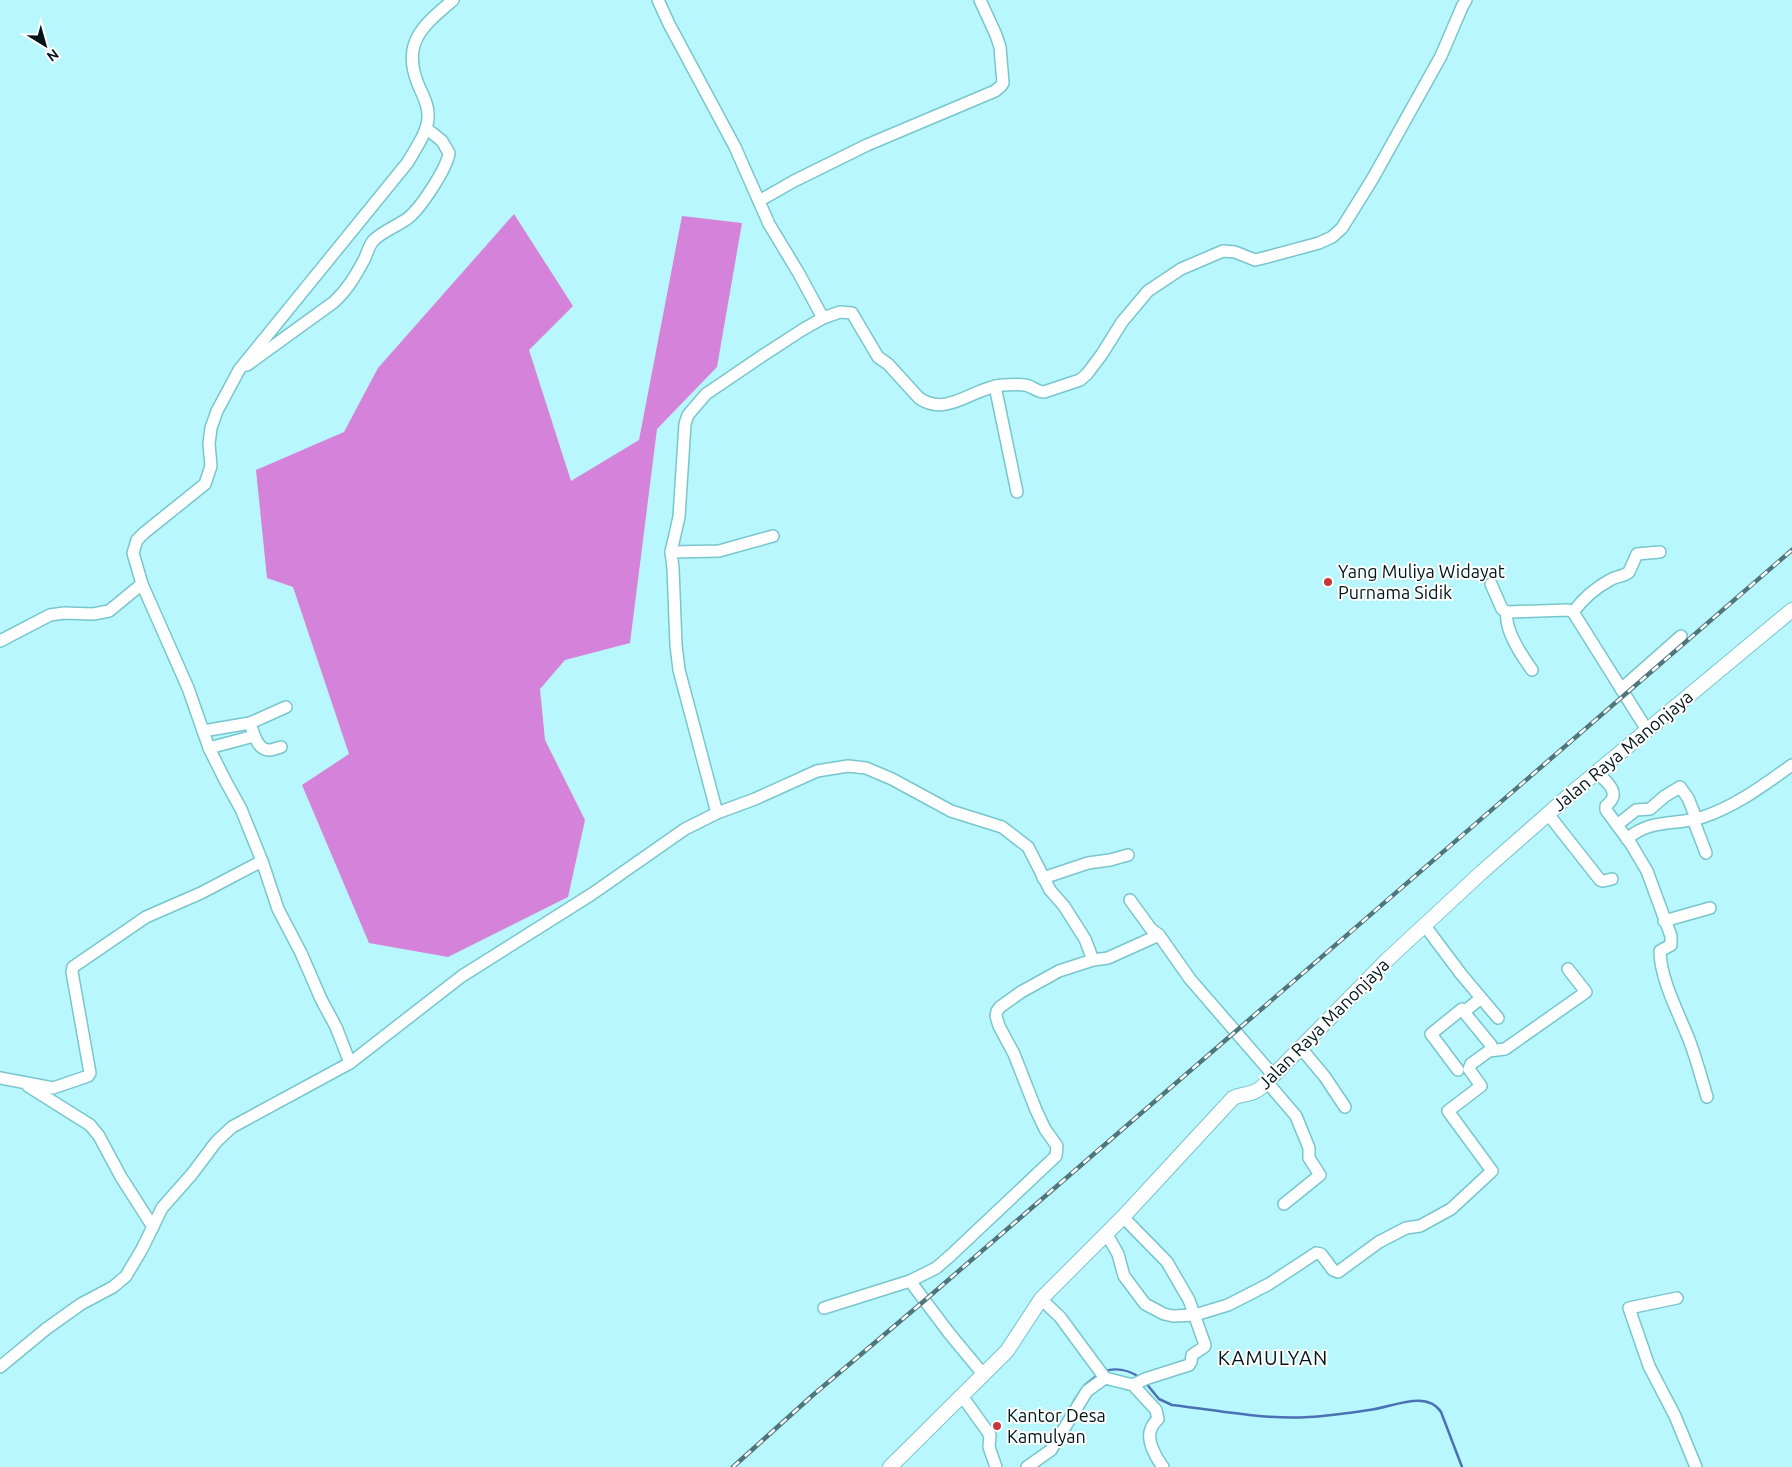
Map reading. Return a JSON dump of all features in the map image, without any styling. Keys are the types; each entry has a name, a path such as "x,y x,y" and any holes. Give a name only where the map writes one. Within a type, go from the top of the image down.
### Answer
{"main road":[{"name":"Jalan Raya Manonjaya","path":"890,1467 1007,1351 1041,1299 1123,1217 1233,1098 1256,1092 1388,959 1482,872 1596,772 1792,610"}],"street":[{"path":"350,1063 336,1027 278,909 241,809 209,748 188,688 142,584 133,553 137,540 205,484 211,466 209,444 217,411 239,370 408,162 426,128 428,118 428,110 412,68 414,47 425,24 453,0"},
{"path":"658,0 735,147 769,224 823,318"},
{"path":"759,201 794,181 867,145 995,91 1001,86 1003,78 1000,47 980,0"},
{"path":"717,813 677,657 671,552 679,516 685,424 688,415 706,394 794,335 823,318 840,312 852,313 878,357 888,364 919,398 925,402 947,404 995,386 1027,385 1042,392 1060,388 1080,380 1098,361 1122,322 1148,291 1180,269 1228,250 1255,260 1318,243 1342,228 1373,178 1442,56 1466,0"},
{"path":"239,370 334,302 345,292 354,278 372,242 418,209 427,197 449,156 446,145 426,128"},
{"path":"995,386 1017,492"},
{"path":"671,552 718,551 773,536"},
{"path":"1573,612 1594,590 1610,580 1629,572 1637,554 1660,552"},
{"path":"0,641 50,615 64,613 93,614 109,611 142,584"},
{"path":"1491,584 1502,609 1506,612 1507,622 1516,644 1532,670"},
{"path":"1506,612 1568,610 1573,612 1647,730"},
{"path":"1621,689 1681,636"},
{"path":"203,731 250,723 286,707"},
{"path":"250,723 254,736 262,748 268,750 281,747"},
{"path":"209,748 254,736"},
{"path":"1627,838 1634,832 1649,825 1695,819 1737,802 1792,765"},
{"path":"0,1367 46,1329 81,1304 122,1280 130,1271 162,1208 192,1174 216,1142 228,1131 280,1100 350,1063 462,976 592,894 686,829 717,813 755,799 817,771 848,766 866,768 892,779 951,811 1002,827 1028,847 1050,890 1074,920 1085,939 1093,960"},
{"path":"1596,772 1614,794 1605,808 1627,838 1647,871 1672,943 1660,951 1662,966 1669,990 1695,1056 1707,1097"},
{"path":"1617,825 1636,810 1644,811 1650,808 1680,787 1688,798 1706,853"},
{"path":"1548,814 1600,880 1612,879"},
{"path":"1043,878 1088,863 1128,855"},
{"path":"0,1078 53,1088 89,1074 72,972 75,965 146,917 262,862"},
{"path":"1130,900 1270,1079 1296,1116 1309,1148 1309,1158 1320,1175 1284,1204"},
{"path":"1664,921 1710,908"},
{"path":"1425,926 1461,974 1498,1018"},
{"path":"824,1308 910,1281 936,1268 1056,1156 1057,1146 1045,1129 1036,1110 1017,1061 999,1026 996,1016 997,1011 1021,992 1059,971 1093,960 1108,958 1159,935"},
{"path":"1106,1233 1118,1254 1126,1278 1146,1306 1167,1315 1195,1315 1228,1305 1240,1299 1269,1284 1316,1253 1321,1254 1333,1270 1340,1271 1379,1242 1406,1228 1420,1226 1450,1209 1492,1171 1448,1112 1480,1086 1470,1069 1470,1064 1489,1051 1505,1049 1586,992 1568,969"},
{"path":"1464,1012 1481,998"},
{"path":"1458,1070 1431,1034 1462,1009 1491,1045"},
{"path":"1300,1047 1329,1081 1345,1107"},
{"path":"21,1082 93,1128 153,1227"},
{"path":"1027,1467 1051,1450 1087,1391 1105,1378 1139,1382 1189,1365 1192,1362 1192,1355 1205,1346 1188,1298 1167,1262 1123,1217"},
{"path":"910,1281 983,1374"},
{"path":"1677,1298 1629,1308 1649,1366 1675,1416 1696,1467"},
{"path":"1041,1299 1060,1316 1105,1378"},
{"path":"1139,1382 1158,1414 1158,1419 1150,1430 1150,1435 1152,1445 1162,1467"},
{"path":"962,1396 990,1435 989,1447 996,1467"}],"shaded area":[{"path":"514,214 573,306 529,350 571,481 639,440 682,216 742,223 717,367 657,429 630,643 565,660 540,689 545,740 585,820 568,897 448,957 369,943 302,785 349,754 293,587 267,578 256,470 344,432 378,368"}],"waterway":[{"path":"1104,1371 1123,1370 1141,1378"},
{"path":"1074,1401 1085,1385 1099,1374"},
{"path":"1145,1382 1159,1399 1172,1405 1275,1417 1324,1416 1378,1409 1408,1402 1427,1402 1435,1405 1441,1412 1462,1467"}],"railway":[{"path":"733,1467 813,1395 1792,550"}],"place":[{"name":"Yang Muliya Widayat Purnama Sidik","path":"1328,582"},
{"name":"Kantor Desa Kamulyan","path":"997,1426"}],"district":[{"name":"KAMULYAN","path":"1273,1358"}]}
